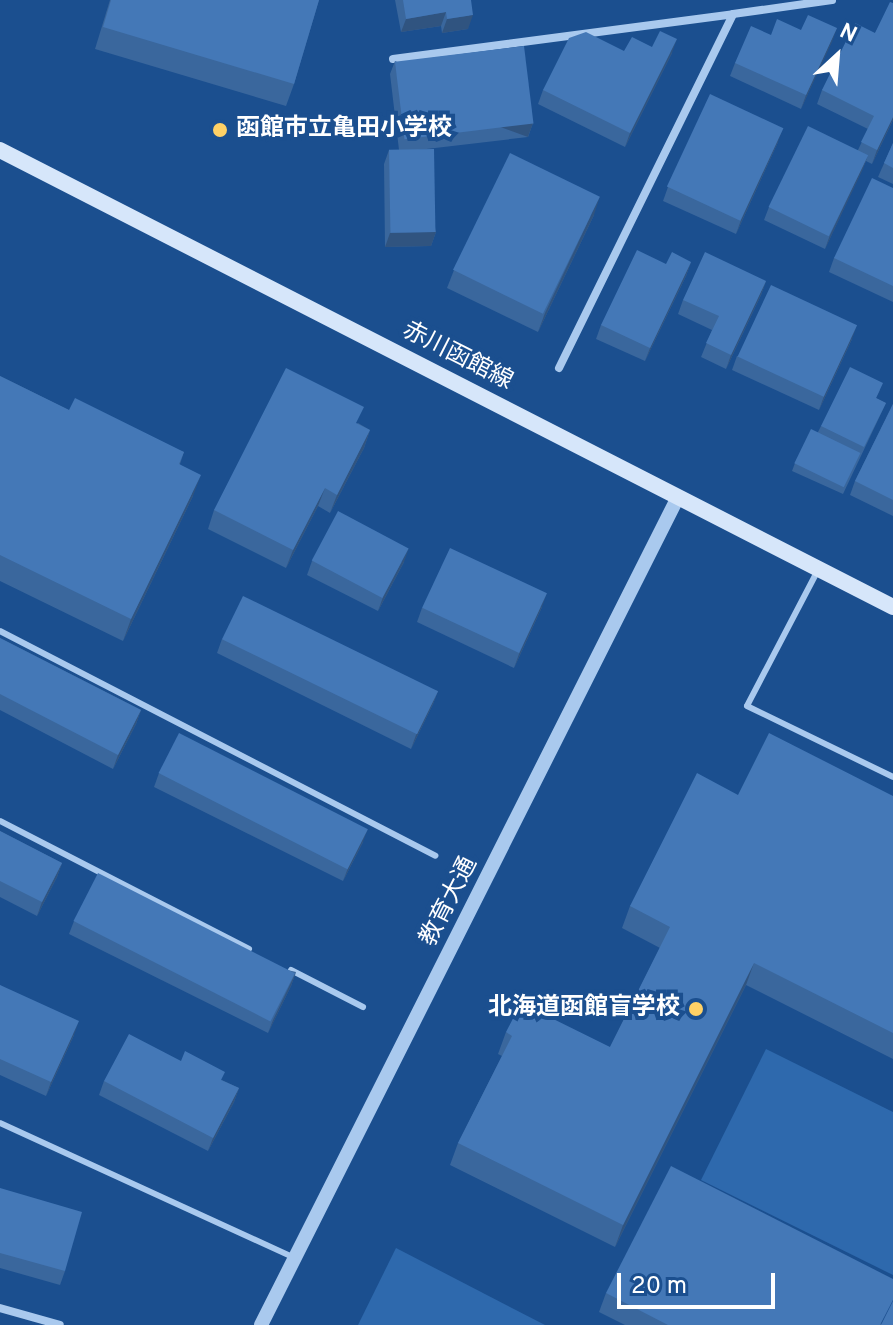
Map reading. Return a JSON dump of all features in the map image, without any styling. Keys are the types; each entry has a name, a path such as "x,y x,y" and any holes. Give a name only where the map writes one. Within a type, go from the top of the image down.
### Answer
{"main road":[{"name":"赤川函館線","path":"0,150 818,570 891,600"}],"street":[{"path":"393,59 832,0"},
{"path":"559,368 733,14"},
{"name":"教育大通","path":"261,1325 678,497"},
{"path":"0,1308 60,1325"}],"lane":[{"path":"818,570 747,706 893,777"},
{"path":"0,631 435,856"},
{"path":"0,821 251,950"},
{"path":"279,964 363,1007"},
{"path":"0,1123 296,1259"}],"shaded area":[{"path":"766,1049 893,1112 893,1275 701,1180"},
{"path":"396,1248 545,1325 358,1325"}],"building":[{"path":"111,0 319,0 294,84 103,27"},
{"path":"403,0 471,0 473,15 447,19 446,12 406,19"},
{"path":"890,2 893,3 893,117 877,150 861,142 874,116 822,90 855,23 875,33"},
{"path":"808,15 837,28 806,95 735,63 751,26 771,35 777,19 801,30"},
{"path":"660,31 677,39 630,133 543,90 569,38 586,32 624,51 632,37 652,47"},
{"path":"524,46 534,123 404,139 395,62"},
{"path":"710,94 783,128 740,221 667,186"},
{"path":"808,126 868,155 829,236 769,207"},
{"path":"893,143 893,168 884,163"},
{"path":"434,149 435,232 390,233 389,150"},
{"path":"510,153 600,197 543,314 453,270"},
{"path":"872,178 893,188 893,286 834,258"},
{"path":"637,250 666,264 672,252 691,262 650,348 601,325"},
{"path":"705,252 766,281 731,355 706,343 719,316 683,300"},
{"path":"771,285 857,325 824,397 738,357"},
{"path":"850,367 883,383 876,398 886,403 864,447 821,426"},
{"path":"286,368 364,407 356,423 370,430 337,495 325,488 293,550 214,510"},
{"path":"0,376 69,410 75,398 184,452 179,464 201,475 131,619 0,555"},
{"path":"893,404 893,500 855,481"},
{"path":"811,429 860,453 844,487 794,463"},
{"path":"338,511 409,549 382,598 312,560"},
{"path":"450,548 547,593 519,653 422,608"},
{"path":"243,596 438,691 417,734 222,639"},
{"path":"0,638 141,710 118,755 0,694"},
{"path":"179,733 368,829 347,869 159,773"},
{"path":"769,733 893,796 893,1033 754,963 623,1225 458,1143 512,1036 506,1032 521,1003 610,1047 670,927 630,906 697,773 738,795"},
{"path":"0,831 62,863 42,902 0,881"},
{"path":"98,873 295,973 270,1021 73,921"},
{"path":"0,985 79,1021 51,1082 0,1059"},
{"path":"129,1034 181,1061 185,1051 225,1072 221,1080 239,1088 213,1138 104,1081"},
{"path":"671,1166 893,1279 893,1300 880,1325 668,1325 606,1293"},
{"path":"0,1188 82,1212 65,1271 0,1253"},
{"path":"893,1301 893,1325 881,1325"}],"place":[{"name":"函館市立亀田小学校","path":"220,130"},
{"name":"北海道函館盲学校","path":"696,1009"}]}
